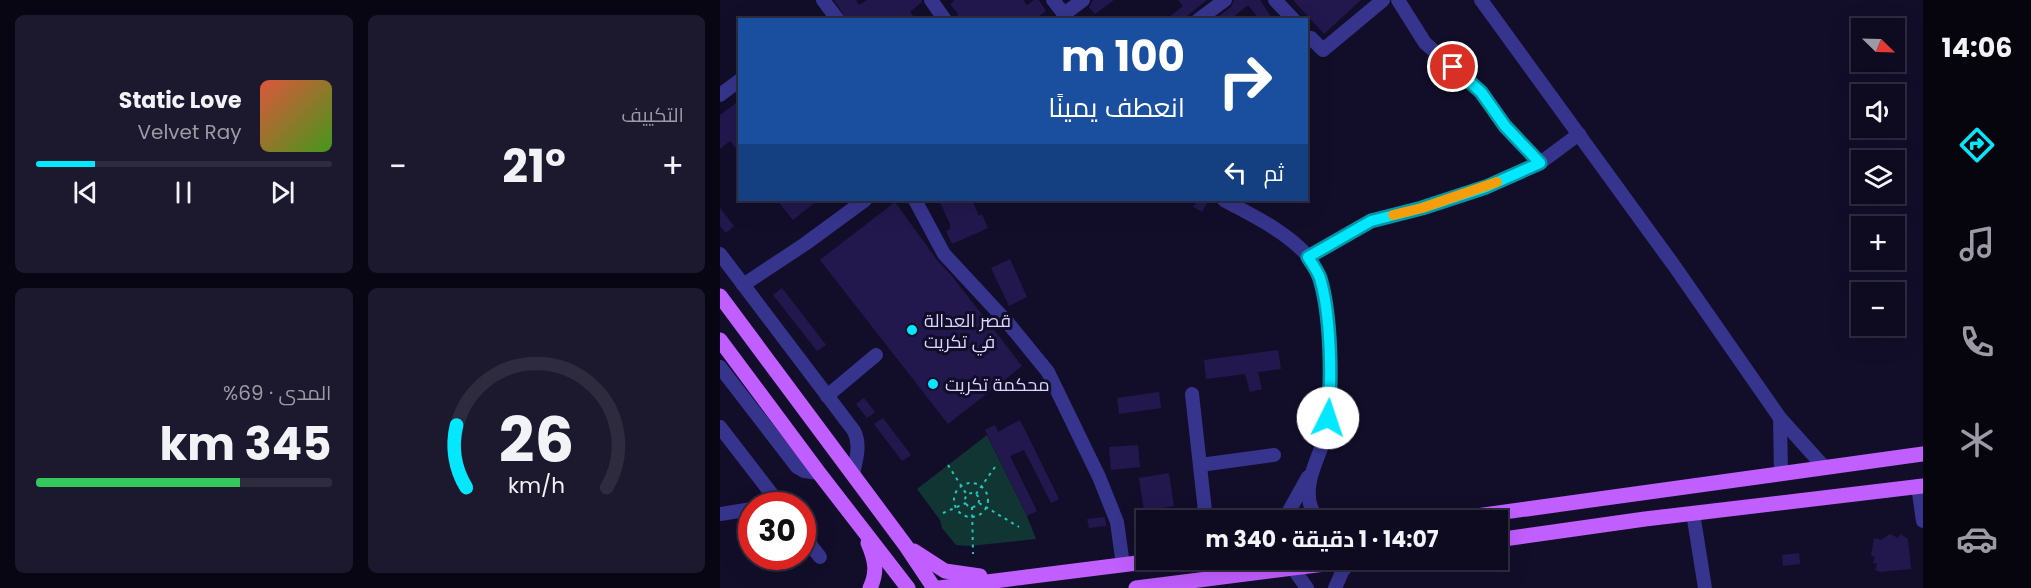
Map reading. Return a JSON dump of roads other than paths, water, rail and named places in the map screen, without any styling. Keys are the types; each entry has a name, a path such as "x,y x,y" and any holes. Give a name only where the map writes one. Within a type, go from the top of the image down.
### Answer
{"main road":[{"path":"720,296 936,588 1136,563"},
{"path":"720,340 908,588"},
{"path":"1508,511 1923,454"},
{"path":"1508,538 1645,519 1921,486"},
{"path":"1641,492 1645,519"},
{"path":"862,530 875,566 874,580 870,588"},
{"path":"906,546 945,571 967,576 1012,579"},
{"path":"1136,588 1270,570"}],"street":[{"path":"823,0 836,18"},
{"path":"931,0 937,17"},
{"path":"1053,0 1063,17 1083,0"},
{"path":"1201,18 1225,0"},
{"path":"1275,0 1292,18"},
{"path":"1308,38 1323,50 1383,0"},
{"path":"1398,0 1425,43 1481,92 1505,126 1540,163"},
{"path":"1481,0 1780,418 1825,468"},
{"path":"720,95 738,82"},
{"path":"1308,257 1371,221 1422,208 1486,187 1540,163 1579,134"},
{"path":"743,285 864,201"},
{"path":"916,201 944,254 1008,323 1048,372 1114,513 1119,528 1123,565"},
{"path":"1226,201 1285,234 1308,257 1319,275 1325,299 1330,396 1325,437 1311,473 1290,510"},
{"path":"720,254 828,396 857,438 853,474"},
{"path":"828,396 876,355"},
{"path":"720,367 798,467 804,471 819,473"},
{"path":"1192,394 1205,510"},
{"path":"1780,418 1781,474"},
{"path":"723,434 770,492"},
{"path":"1200,465 1274,455"},
{"path":"1311,473 1309,501 1312,510"},
{"path":"1921,486 1923,521"},
{"path":"720,514 738,511"},
{"path":"1693,513 1705,588"},
{"path":"816,552 820,557"},
{"path":"1294,570 1307,588"},
{"path":"1335,588 1343,570"}],"place":[{"name":"قصر العدالة في تكريت","path":"912,330"},
{"name":"محكمة تكريت","path":"933,384"}]}
